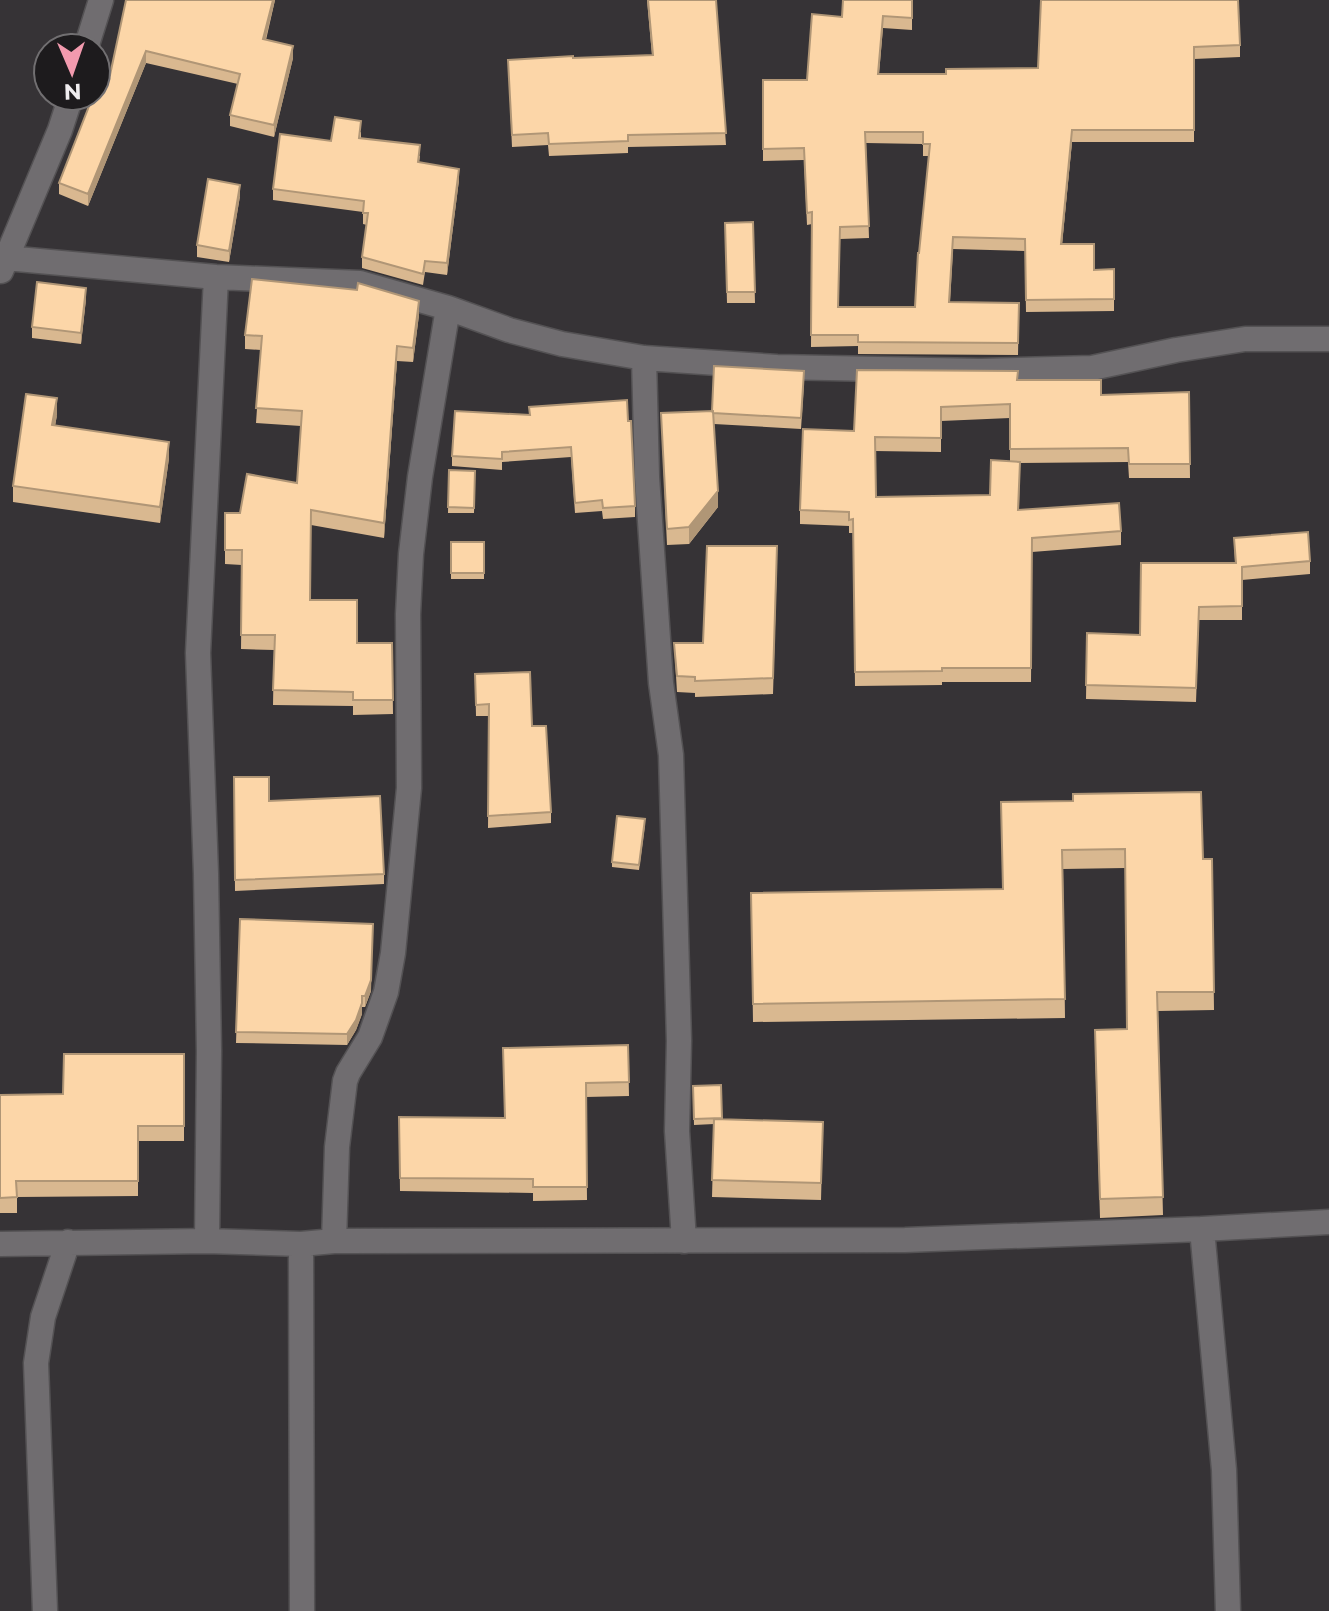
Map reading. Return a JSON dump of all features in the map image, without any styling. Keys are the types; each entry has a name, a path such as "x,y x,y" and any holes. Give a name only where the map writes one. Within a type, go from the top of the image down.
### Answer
{"street":[{"path":"91,32 101,0"},
{"path":"66,112 3,266 360,283 562,344 644,358 777,367 1092,368 1245,339 1329,339"},
{"path":"207,1241 209,1051 198,653 216,277"},
{"path":"334,1241 337,1147 345,1081 370,1037 386,992 393,953 409,788 408,614 411,554 420,477 448,308"},
{"path":"644,358 647,477 661,683 671,755 679,1041 677,1131 684,1241"},
{"path":"0,1244 905,1240 1329,1222"},
{"path":"1202,1229 1224,1470 1228,1611"},
{"path":"45,1611 36,1363 43,1317 68,1242"},
{"path":"301,1244 302,1611"}],"building":[{"path":"126,0 273,0 263,39 293,46 274,125 230,115 240,74 146,51 88,194 59,183 87,112 112,112 112,66"},
{"path":"648,0 716,0 726,133 628,135 628,141 549,144 548,133 512,135 508,60 653,55"},
{"path":"843,0 912,0 912,18 883,16 878,74 946,74 946,69 1038,68 1041,0 1238,0 1240,45 1194,47 1194,130 1072,130 1061,244 1094,244 1094,270 1114,269 1114,299 1026,300 1025,239 953,237 949,302 1019,303 1018,343 858,342 858,335 811,335 812,212 807,213 804,148 763,149 763,80 807,80 812,14 842,17","holes":["865,132 923,132 923,144 930,144 915,307 838,307 840,227 869,226"]},
{"path":"335,117 361,121 359,138 420,145 418,162 459,169 447,263 425,261 423,274 362,257 368,213 363,213 364,201 273,189 280,134 331,141"},
{"path":"208,179 240,185 229,251 197,245"},
{"path":"753,222 755,292 727,292 725,223"},
{"path":"252,279 357,290 358,283 419,301 413,348 397,346 384,523 311,510 310,600 357,600 357,643 392,643 393,700 353,700 353,692 273,690 275,635 241,635 242,550 225,550 225,513 240,513 247,474 297,483 302,411 256,408 262,336 245,335"},
{"path":"37,282 86,288 81,333 32,327"},
{"path":"714,366 804,371 801,418 713,413"},
{"path":"857,370 1018,371 1017,380 1101,380 1101,395 1189,392 1190,464 1129,464 1128,448 1010,449 1010,404 941,407 941,438 875,437 876,497 990,495 991,460 1020,462 1018,510 1119,503 1121,531 1032,538 1031,668 855,672 853,519 849,520 849,512 800,510 803,429 854,431"},
{"path":"26,394 57,398 52,425 169,442 160,507 13,486"},
{"path":"627,400 628,421 631,421 635,506 603,508 602,500 575,503 571,447 502,452 502,459 452,456 455,411 530,415 529,407"},
{"path":"713,411 718,491 689,527 667,529 661,413"},
{"path":"449,470 475,471 474,508 448,507"},
{"path":"1308,532 1310,561 1242,567 1242,606 1199,607 1196,688 1086,685 1087,633 1140,635 1141,563 1236,563 1234,538"},
{"path":"451,542 484,542 484,573 451,573"},
{"path":"707,546 777,546 773,678 695,681 695,677 677,676 674,643 703,643"},
{"path":"530,672 532,726 546,726 551,812 488,816 489,704 476,705 475,674"},
{"path":"234,777 269,777 269,801 380,796 384,874 235,880"},
{"path":"1201,792 1203,859 1212,859 1214,992 1157,992 1163,1197 1100,1199 1095,1030 1127,1029 1125,849 1062,850 1065,999 753,1004 751,893 1003,889 1001,802 1073,801 1073,794"},
{"path":"617,816 645,819 639,865 612,862"},
{"path":"240,919 373,924 371,980 365,996 362,996 356,1020 347,1034 236,1032"},
{"path":"628,1045 629,1082 586,1083 587,1187 533,1187 533,1179 400,1178 399,1117 505,1118 503,1048"},
{"path":"64,1054 184,1054 184,1126 138,1126 138,1181 16,1181 17,1197 0,1198 0,1095 63,1094"},
{"path":"721,1085 722,1118 694,1119 693,1086"},
{"path":"714,1119 823,1122 821,1183 712,1180"}]}
